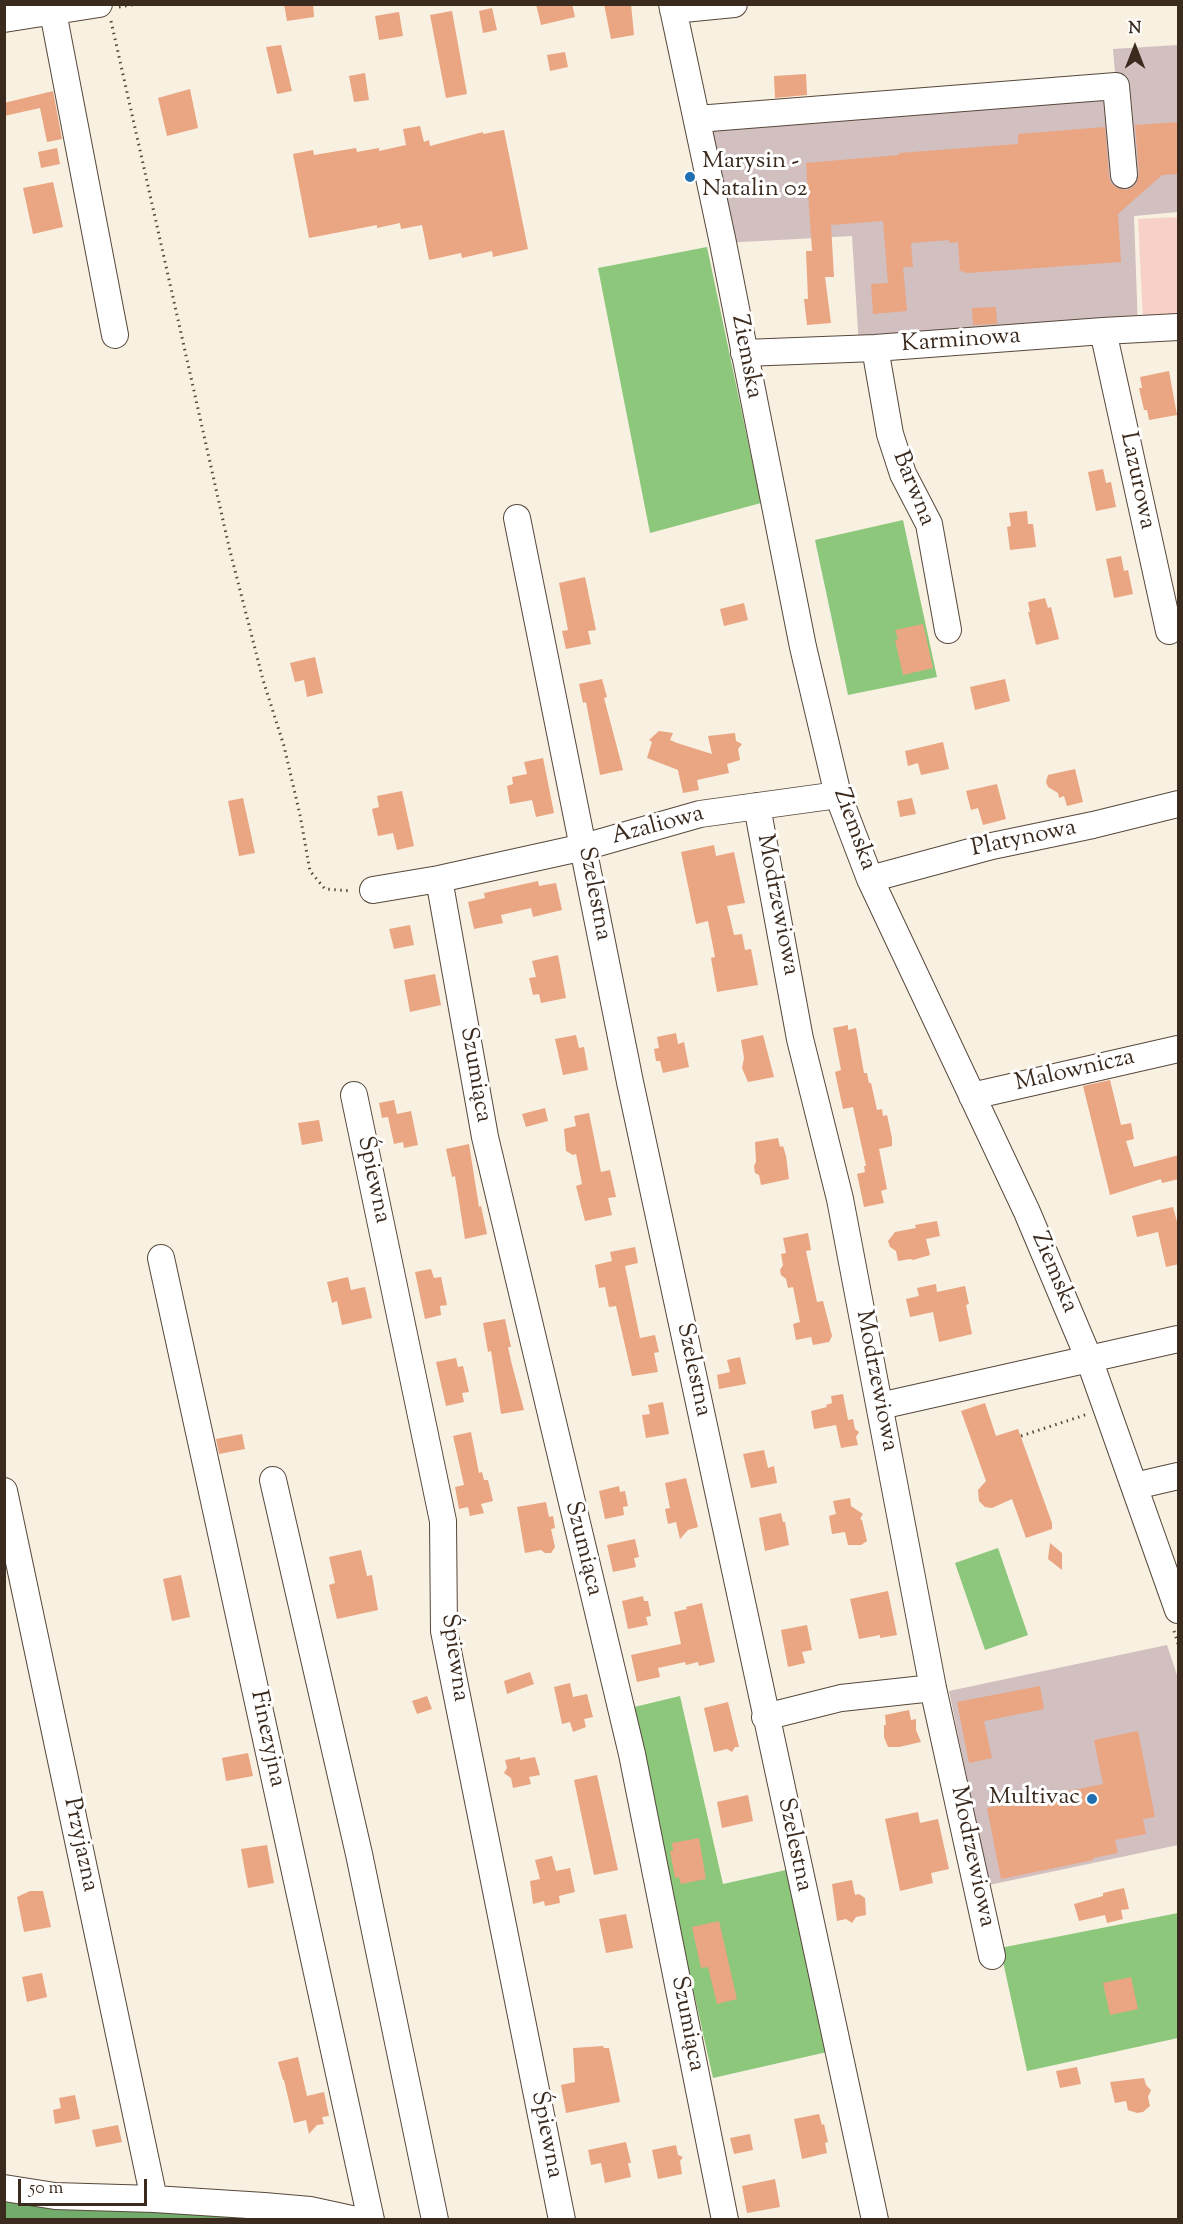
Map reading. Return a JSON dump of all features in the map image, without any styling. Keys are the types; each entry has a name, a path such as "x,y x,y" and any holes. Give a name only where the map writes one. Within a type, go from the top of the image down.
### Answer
{"street":[{"path":"673,7 734,4"},
{"name":"Ziemska","path":"673,7 803,647 838,795 870,879 1027,1212 1089,1359 1135,1486 1175,1618"},
{"path":"4,19 53,12 105,12"},
{"path":"53,12 116,335"},
{"path":"697,119 1116,86 1124,175"},
{"name":"Karminowa","path":"744,353 875,348 1179,327"},
{"name":"Lazurowa","path":"1104,331 1168,632"},
{"name":"Barwna","path":"875,348 890,434 903,474 929,524 948,630"},
{"name":"Szelestna","path":"517,518 630,1082 875,2220"},
{"name":"Azaliowa","path":"373,890 439,879 584,847 700,814 838,795"},
{"name":"Platynowa","path":"870,879 993,846 1179,804"},
{"name":"Modrzewiowa","path":"757,806 800,1039 840,1199 933,1688 992,1956"},
{"name":"Szumiąca","path":"439,879 485,1137 632,1754 725,2220"},
{"name":"Malownicza","path":"972,1096 1179,1048"},
{"name":"Śpiewna","path":"354,1095 443,1521 444,1631 561,2220"},
{"name":"Finezyjna","path":"161,1258 371,2220"},
{"path":"880,1406 1179,1339"},
{"path":"1135,1486 1179,1476"},
{"path":"273,1480 352,1821 435,2220"},
{"name":"Przyjazna","path":"4,1491 154,2199"},
{"path":"765,1717 841,1698 933,1688"},
{"path":"4,2188 55,2196 154,2199 310,2210 356,2220"}],"path":[{"path":"105,12 229,547 263,680 284,746 310,871 324,888 350,891 373,890"},
{"path":"1021,1436 1096,1411"},
{"path":"1175,1618 1179,1644"}],"shaded area":[{"path":"1178,45 1178,212 1134,216 1138,329 859,346 852,236 723,243 697,119 1116,85 1113,49"},
{"path":"1178,217 1178,318 1143,320 1138,219"},
{"path":"1167,1645 1178,1678 1178,1845 989,1885 949,1691"}],"green space":[{"path":"707,247 761,503 650,533 598,268"},
{"path":"903,520 937,677 848,695 815,540"},
{"path":"998,1548 1028,1635 985,1650 955,1563"},
{"path":"680,1696 723,1884 786,1870 827,2052 713,2078 630,1708"},
{"path":"1178,1913 1178,2038 1027,2071 1000,1948"},
{"path":"4,2197 325,2219 5,2219"}],"building":[{"path":"284,4 313,4 314,17 287,21"},
{"path":"536,4 572,4 575,17 541,25"},
{"path":"604,4 631,4 634,35 611,39"},
{"path":"492,8 497,30 483,33 479,11"},
{"path":"452,11 467,94 446,98 430,15"},
{"path":"399,12 403,36 379,40 375,16"},
{"path":"281,45 292,91 277,94 266,47"},
{"path":"565,52 568,67 550,71 547,55"},
{"path":"365,73 369,100 354,102 349,76"},
{"path":"806,74 807,95 775,98 774,76"},
{"path":"190,89 198,128 167,136 158,98"},
{"path":"53,91 62,139 47,142 40,108 4,116 4,103"},
{"path":"1179,122 1179,174 1162,175 1118,214 1121,262 968,273 960,271 958,242 949,243 949,240 911,243 913,267 903,267 907,311 873,314 871,284 888,283 883,221 831,225 834,277 825,277 831,323 807,325 804,299 808,299 806,251 812,251 806,163 1018,144 1018,134 1105,127 1111,183 1117,188 1126,190 1133,187 1139,174 1135,125"},
{"path":"420,126 424,142 429,140 430,146 483,132 483,134 504,130 528,249 493,257 492,251 462,258 461,253 429,260 422,225 401,229 400,223 309,238 293,154 313,150 314,155 356,148 357,152 379,148 379,151 406,145 403,129"},
{"path":"57,148 60,164 41,168 38,152"},
{"path":"53,182 63,227 33,234 23,188"},
{"path":"996,307 997,324 973,325 972,308"},
{"path":"1169,371 1177,415 1149,420 1139,388 1142,388 1140,377"},
{"path":"1103,469 1106,483 1111,482 1116,507 1096,511 1088,472"},
{"path":"1027,511 1028,524 1033,524 1036,547 1010,550 1007,527 1011,526 1009,513"},
{"path":"1121,556 1124,571 1128,570 1133,594 1114,598 1106,559"},
{"path":"585,577 596,630 588,631 591,644 566,649 562,631 568,630 559,583"},
{"path":"1045,598 1048,608 1051,607 1059,639 1036,645 1028,612 1030,612 1028,602"},
{"path":"744,603 748,620 724,626 720,609"},
{"path":"923,624 933,668 903,675 895,630"},
{"path":"315,657 323,693 307,697 304,680 295,682 290,663"},
{"path":"602,679 607,697 604,698 623,770 600,775 586,702 583,703 579,684"},
{"path":"1005,679 1010,701 975,710 970,687"},
{"path":"659,731 673,733 670,740 712,754 708,736 735,733 736,741 742,744 738,749 740,760 727,764 729,773 697,780 699,790 683,793 678,770 647,758 652,742 649,740"},
{"path":"943,742 949,769 921,775 918,763 908,766 905,751"},
{"path":"543,758 554,813 536,817 532,800 510,804 507,786 513,784 512,777 527,774 524,762"},
{"path":"1075,769 1083,802 1067,806 1064,796 1059,798 1058,793 1048,787 1046,782 1048,775"},
{"path":"997,784 1006,819 983,825 978,808 971,810 966,791"},
{"path":"402,791 414,846 397,850 393,833 378,836 372,809 379,807 377,796"},
{"path":"243,798 255,853 239,856 228,801"},
{"path":"912,798 916,814 900,817 897,801"},
{"path":"714,845 716,856 734,852 745,903 727,906 734,935 742,934 745,950 751,949 758,985 717,992 711,958 715,957 708,921 696,924 681,852"},
{"path":"538,881 539,886 556,883 562,910 533,917 531,908 501,915 503,923 474,929 468,902 485,898 484,893"},
{"path":"410,925 414,945 394,949 389,929"},
{"path":"558,955 566,998 541,1003 539,994 533,995 529,978 536,977 532,961"},
{"path":"435,974 441,1005 410,1012 404,980"},
{"path":"848,1025 848,1030 856,1028 864,1073 867,1073 869,1083 871,1083 877,1110 882,1109 883,1116 887,1115 892,1138 892,1146 879,1149 887,1189 881,1191 884,1203 864,1207 857,1174 865,1172 864,1166 866,1166 853,1107 843,1109 835,1072 841,1070 833,1028"},
{"path":"676,1033 678,1044 684,1042 689,1067 663,1073 660,1061 656,1061 654,1049 659,1048 657,1037"},
{"path":"576,1035 579,1048 584,1047 588,1070 563,1075 555,1039"},
{"path":"763,1035 774,1077 748,1082 742,1068 744,1058 741,1040"},
{"path":"1110,1080 1121,1125 1131,1123 1134,1139 1126,1141 1134,1167 1179,1155 1179,1179 1162,1183 1161,1179 1110,1195 1083,1086"},
{"path":"394,1100 397,1114 411,1111 418,1145 404,1148 403,1142 394,1144 388,1117 382,1118 379,1103"},
{"path":"545,1108 548,1121 526,1127 522,1114"},
{"path":"589,1113 601,1172 610,1170 616,1197 608,1198 612,1215 585,1221 576,1186 582,1184 576,1154 573,1155 566,1151 564,1129 576,1126 574,1116"},
{"path":"319,1120 323,1141 302,1145 298,1123"},
{"path":"778,1138 780,1147 783,1146 786,1156 789,1179 761,1185 754,1166 756,1162 755,1142"},
{"path":"469,1144 479,1207 481,1206 487,1234 465,1239 455,1176 452,1177 446,1149"},
{"path":"1173,1207 1179,1229 1179,1264 1166,1267 1158,1232 1137,1237 1132,1216"},
{"path":"937,1221 940,1236 926,1239 930,1255 898,1261 896,1251 890,1247 888,1241 895,1232"},
{"path":"808,1233 811,1250 806,1251 817,1302 823,1301 832,1336 829,1342 813,1345 811,1337 796,1340 793,1324 800,1322 793,1287 788,1288 786,1279 781,1275 780,1270 783,1265 781,1254 786,1253 783,1238"},
{"path":"635,1247 638,1263 625,1266 640,1338 655,1335 659,1352 654,1353 658,1372 632,1376 616,1306 609,1307 605,1287 599,1288 595,1265 612,1261 610,1252"},
{"path":"431,1269 434,1278 441,1277 447,1305 440,1306 441,1315 425,1319 415,1272"},
{"path":"348,1277 351,1290 365,1287 372,1318 342,1325 337,1301 332,1303 327,1282"},
{"path":"936,1284 937,1292 965,1286 972,1334 939,1342 933,1312 910,1317 906,1299 919,1296 917,1288"},
{"path":"505,1319 511,1347 508,1347 524,1410 501,1414 491,1351 488,1352 483,1323"},
{"path":"740,1357 746,1384 719,1389 717,1375 730,1372 727,1360"},
{"path":"456,1358 458,1367 463,1366 469,1392 462,1393 464,1402 446,1406 436,1362"},
{"path":"843,1394 848,1420 853,1419 855,1429 859,1432 856,1437 858,1445 841,1448 836,1425 814,1429 811,1411 827,1407 826,1405 832,1403 831,1396"},
{"path":"663,1402 669,1434 646,1438 642,1415 650,1414 648,1405"},
{"path":"985,1403 996,1436 1018,1429 1052,1523 1052,1529 1026,1538 1012,1499 992,1508 985,1507 979,1501 978,1490 986,1481 961,1411"},
{"path":"471,1432 479,1473 482,1472 484,1480 488,1480 493,1501 481,1504 484,1513 470,1516 468,1507 459,1509 455,1487 464,1485 453,1436"},
{"path":"242,1434 245,1449 219,1454 216,1439"},
{"path":"764,1450 768,1468 774,1466 777,1483 751,1488 743,1454"},
{"path":"686,1478 698,1527 688,1530 680,1539 676,1522 668,1524 665,1509 670,1508 665,1483"},
{"path":"619,1486 620,1492 625,1491 628,1506 623,1507 624,1515 605,1519 599,1491"},
{"path":"850,1498 851,1506 863,1514 860,1519 867,1541 861,1545 848,1545 845,1532 832,1534 829,1516 836,1514 833,1501"},
{"path":"546,1502 549,1517 553,1516 555,1528 551,1529 555,1547 551,1553 541,1550 525,1553 517,1507"},
{"path":"781,1513 789,1545 765,1551 759,1518"},
{"path":"635,1539 639,1557 634,1558 636,1567 613,1572 607,1545"},
{"path":"1050,1543 1062,1553 1062,1570 1048,1559"},
{"path":"361,1550 367,1576 372,1575 378,1610 337,1619 329,1585 335,1583 329,1557"},
{"path":"181,1575 190,1617 172,1621 163,1579"},
{"path":"888,1591 897,1635 859,1639 850,1599"},
{"path":"643,1596 644,1601 648,1601 651,1616 646,1617 648,1625 628,1629 622,1601"},
{"path":"702,1603 715,1662 699,1666 698,1662 686,1665 685,1662 658,1668 660,1677 637,1682 631,1655 681,1644 674,1612"},
{"path":"807,1625 812,1650 802,1652 805,1663 788,1667 781,1630"},
{"path":"530,1672 534,1684 507,1694 504,1681"},
{"path":"570,1683 573,1697 587,1694 593,1717 584,1719 586,1727 573,1732 570,1722 562,1724 554,1687"},
{"path":"1040,1686 1044,1709 984,1721 992,1758 969,1763 957,1702"},
{"path":"427,1696 432,1709 417,1714 412,1701"},
{"path":"728,1702 739,1747 735,1747 732,1752 727,1749 714,1752 704,1708"},
{"path":"909,1710 911,1720 916,1719 916,1730 921,1742 888,1747 884,1737 885,1715"},
{"name":"Multivac","path":"1138,1731 1155,1817 1143,1819 1146,1834 1115,1840 1118,1853 1001,1879 987,1808 1103,1784 1094,1740"},
{"path":"248,1753 253,1776 226,1781 222,1758"},
{"path":"520,1757 520,1760 535,1757 540,1775 529,1777 531,1784 513,1788 511,1778 504,1773 507,1768 505,1760"},
{"path":"597,1775 618,1870 594,1875 574,1780"},
{"path":"748,1795 753,1821 722,1828 717,1802"},
{"path":"918,1812 920,1823 938,1819 949,1869 931,1873 933,1883 900,1891 885,1819"},
{"path":"699,1838 706,1879 681,1884 679,1877 675,1878 670,1851 673,1851 672,1843"},
{"path":"267,1845 274,1883 248,1888 241,1849"},
{"path":"552,1856 556,1871 570,1868 575,1892 559,1896 560,1903 545,1906 544,1901 533,1904 530,1881 540,1879 535,1860"},
{"path":"852,1880 855,1895 859,1894 865,1898 866,1915 856,1917 852,1923 846,1919 837,1921 832,1884"},
{"path":"1124,1888 1129,1909 1121,1910 1123,1919 1107,1923 1105,1915 1079,1921 1074,1904"},
{"path":"30,1891 43,1891 51,1927 24,1932 17,1897"},
{"path":"626,1914 633,1948 606,1953 599,1919"},
{"path":"719,1921 737,1999 717,2004 708,1967 701,1968 692,1927"},
{"path":"42,1973 47,1997 27,2002 22,1977"},
{"path":"1131,1977 1138,2009 1110,2015 1103,1983"},
{"path":"603,2046 609,2048 620,2102 566,2113 561,2085 575,2082 573,2048"},
{"path":"298,2057 307,2096 324,2092 329,2116 322,2117 324,2124 317,2125 309,2134 306,2120 294,2123 278,2062"},
{"path":"1077,2067 1081,2084 1060,2088 1056,2071"},
{"path":"1144,2078 1151,2090 1148,2097 1150,2106 1143,2112 1137,2113 1128,2110 1126,2101 1115,2103 1110,2082"},
{"path":"75,2095 80,2119 55,2124 53,2110 61,2108 59,2098"},
{"path":"819,2114 828,2142 825,2143 827,2153 802,2159 794,2119"},
{"path":"118,2125 122,2142 96,2147 92,2130"},
{"path":"750,2134 753,2150 734,2154 730,2138"},
{"path":"626,2142 631,2163 628,2163 631,2177 605,2183 601,2163 591,2165 588,2150"},
{"path":"676,2145 678,2155 683,2157 680,2161 682,2174 658,2179 652,2150"},
{"path":"775,2179 780,2207 747,2213 742,2186"}],"place":[{"name":"Marysin - Natalin 02","path":"690,177"},
{"name":"Multivac","path":"1092,1799"}]}
